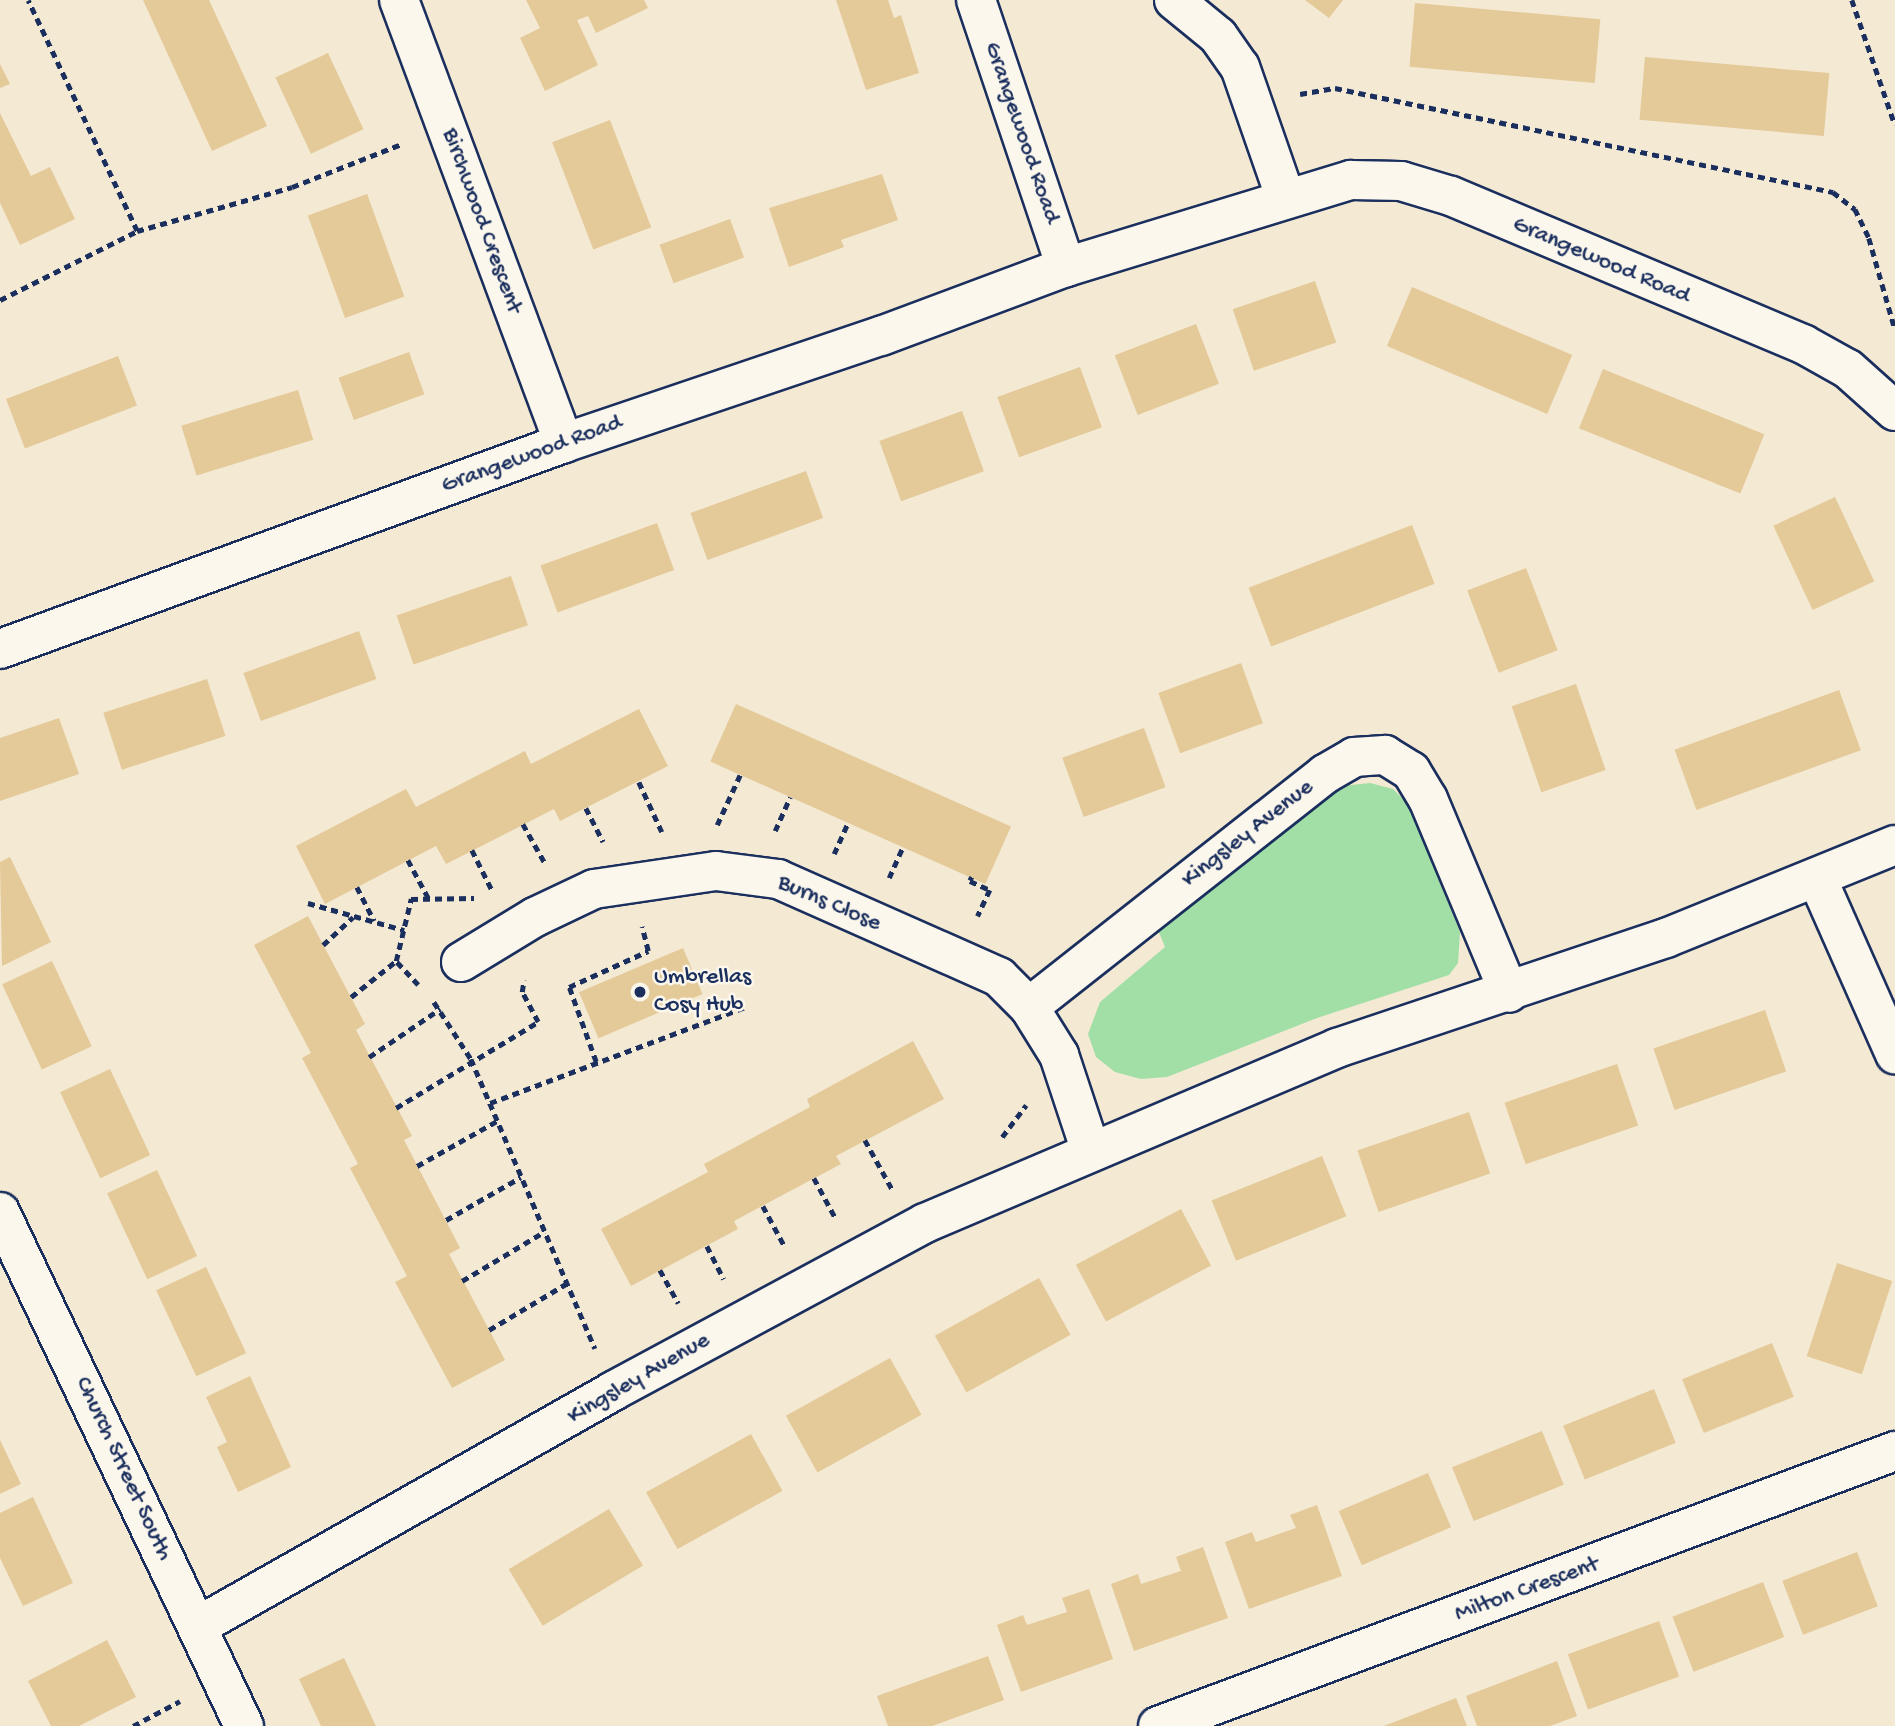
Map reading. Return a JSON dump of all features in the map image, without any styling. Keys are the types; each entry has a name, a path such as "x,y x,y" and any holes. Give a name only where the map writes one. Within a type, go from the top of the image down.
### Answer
{"street":[{"name":"Birchwood Crescent","path":"398,0 564,443"},
{"name":"Grangewood Road","path":"976,0 1066,267"},
{"path":"1174,0 1218,36 1240,67 1285,196"},
{"name":"Grangewood Road","path":"0,649 564,443 881,336 1066,267 1285,196 1351,180 1401,181 1451,196 1596,261 1803,344 1848,369 1895,411"},
{"name":"Kingsley Avenue","path":"1029,1007 1325,774 1354,757 1385,755 1411,771 1427,799 1509,993"},
{"name":"Kingsley Avenue","path":"198,1626 613,1391 925,1223 1090,1149 1337,1048 1509,993 1667,938 1895,845"},
{"name":"Burns Close","path":"461,962 535,917 594,889 716,870 790,884 999,977 1029,1007"},
{"path":"1817,878 1895,1054"},
{"path":"1029,1007 1059,1055 1090,1149"},
{"name":"Church Street South","path":"0,1212 244,1726"},
{"name":"Milton Crescent","path":"1158,1726 1895,1451"}],"path":[{"path":"28,0 137,231"},
{"path":"1852,0 1895,125"},
{"path":"1253,102 1335,88 1833,192 1855,209 1869,238 1895,329"},
{"path":"0,300 137,231 292,187 446,126"},
{"path":"713,833 740,775"},
{"path":"639,782 663,834"},
{"path":"771,841 790,797"},
{"path":"586,808 607,849"},
{"path":"832,857 848,823"},
{"path":"523,824 550,873"},
{"path":"888,881 903,847"},
{"path":"472,850 496,898"},
{"path":"408,860 429,899"},
{"path":"972,877 970,881 990,890 977,920"},
{"path":"357,887 374,922"},
{"path":"308,903 404,930"},
{"path":"323,945 354,916"},
{"path":"596,1062 569,986 648,951 639,916"},
{"path":"351,997 396,961"},
{"path":"396,1108 471,1059 538,1022 522,992 526,972"},
{"path":"490,1102 745,1007"},
{"path":"369,1057 440,1009"},
{"path":"471,1059 613,1391"},
{"path":"996,1145 1026,1109 1025,1095"},
{"path":"418,1166 497,1121"},
{"path":"865,1140 899,1200"},
{"path":"446,1220 521,1177"},
{"path":"814,1178 837,1220"},
{"path":"762,1206 791,1257"},
{"path":"463,1281 544,1232"},
{"path":"707,1246 730,1289"},
{"path":"660,1270 684,1313"},
{"path":"489,1330 567,1284"},
{"path":"133,1726 222,1680"}],"green space":[{"path":"1370,783 1393,789 1408,804 1460,932 1458,963 1449,975 1317,1018 1167,1077 1141,1079 1115,1072 1096,1057 1088,1034 1100,1002 1165,947 1158,930 1318,800 1342,786"}],"building":[{"path":"143,0 209,0 267,126 212,151"},
{"path":"526,0 644,0 648,8 596,33 588,16 577,20 598,65 545,91 520,38 540,28"},
{"path":"836,0 888,0 894,18 901,15 919,73 866,90"},
{"path":"1305,0 1343,0 1329,18"},
{"path":"1415,3 1600,19 1595,83 1409,67"},
{"path":"328,53 363,129 311,154 275,78"},
{"path":"1645,57 1829,73 1824,136 1640,120"},
{"path":"0,64 10,84 0,88"},
{"path":"0,113 31,176 50,167 75,219 20,245 0,203"},
{"path":"610,120 651,227 593,250 552,142"},
{"path":"882,174 898,220 841,240 844,247 789,267 769,208"},
{"path":"367,194 404,296 345,318 308,216"},
{"path":"730,219 744,258 674,283 660,245"},
{"path":"1315,281 1336,342 1254,371 1233,309"},
{"path":"1412,287 1572,355 1547,414 1387,346"},
{"path":"1196,324 1219,384 1138,415 1115,355"},
{"path":"409,352 424,394 354,420 339,378"},
{"path":"118,356 137,405 25,448 6,399"},
{"path":"1080,367 1102,427 1019,457 997,397"},
{"path":"1603,369 1764,434 1740,494 1579,428"},
{"path":"298,390 313,440 197,475 181,426"},
{"path":"962,411 984,471 901,501 879,441"},
{"path":"806,471 823,518 708,560 690,513"},
{"path":"1835,497 1874,581 1813,610 1773,526"},
{"path":"657,523 674,570 558,612 540,565"},
{"path":"1412,525 1435,584 1271,647 1249,588"},
{"path":"1526,568 1558,650 1499,673 1467,591"},
{"path":"511,576 528,625 414,665 397,615"},
{"path":"359,631 376,679 261,721 243,673"},
{"path":"1241,663 1263,723 1180,753 1158,693"},
{"path":"207,679 226,736 122,770 103,713"},
{"path":"1576,684 1606,770 1541,792 1512,706"},
{"path":"1839,690 1861,750 1696,810 1675,750"},
{"path":"736,704 1011,826 985,884 710,762"},
{"path":"639,709 668,766 560,821 554,809 446,864 436,846 325,904 296,846 406,789 416,807 525,751 531,764"},
{"path":"59,718 79,774 0,801 0,738"},
{"path":"1144,728 1166,787 1084,817 1062,758"},
{"path":"10,857 51,942 2,966 0,862"},
{"path":"308,916 365,1024 356,1030 412,1136 404,1140 460,1248 449,1254 505,1360 452,1388 395,1282 407,1276 350,1168 358,1164 302,1058 311,1053 254,945"},
{"name":"Umbrellas Cosy Hub","path":"683,948 703,994 599,1038 579,992"},
{"path":"52,961 92,1046 42,1069 2,984"},
{"path":"1765,1010 1786,1071 1675,1110 1653,1048"},
{"path":"913,1041 944,1099 836,1156 841,1164 734,1221 738,1229 631,1286 601,1229 708,1172 704,1164 810,1107 807,1099"},
{"path":"1617,1064 1638,1125 1526,1164 1504,1103"},
{"path":"110,1069 150,1155 100,1178 60,1092"},
{"path":"1469,1112 1490,1173 1379,1212 1357,1150"},
{"path":"1322,1156 1346,1216 1236,1261 1212,1201"},
{"path":"157,1170 197,1256 147,1279 107,1193"},
{"path":"1181,1209 1211,1266 1106,1321 1076,1265"},
{"path":"1837,1263 1892,1281 1862,1374 1807,1356"},
{"path":"206,1267 246,1353 196,1376 156,1290"},
{"path":"1039,1278 1071,1335 966,1393 935,1336"},
{"path":"1772,1343 1794,1397 1704,1433 1682,1379"},
{"path":"890,1358 922,1415 817,1473 786,1416"},
{"path":"250,1376 291,1467 238,1492 217,1447 227,1442 206,1397"},
{"path":"1654,1389 1676,1443 1585,1479 1563,1426"},
{"path":"1542,1431 1564,1485 1474,1521 1452,1467"},
{"path":"751,1434 783,1491 678,1549 646,1492"},
{"path":"0,1440 21,1484 0,1494"},
{"path":"1428,1473 1451,1527 1362,1565 1339,1511"},
{"path":"33,1497 73,1583 23,1606 0,1558 0,1513"},
{"path":"1317,1505 1342,1576 1249,1609 1225,1542 1252,1532 1256,1542 1296,1528 1290,1515"},
{"path":"609,1509 643,1566 543,1626 509,1569"},
{"path":"1203,1547 1228,1618 1134,1651 1111,1584 1138,1574 1141,1584 1181,1571 1176,1557"},
{"path":"1857,1552 1878,1606 1803,1635 1782,1581"},
{"path":"1763,1582 1784,1637 1694,1672 1672,1617"},
{"path":"1089,1589 1113,1659 1021,1692 997,1625 1023,1615 1027,1625 1067,1612 1062,1598"},
{"path":"1659,1621 1679,1676 1588,1710 1568,1654"},
{"path":"107,1640 136,1697 79,1726 51,1726 28,1681"},
{"path":"988,1656 1004,1700 932,1726 888,1726 877,1696"},
{"path":"344,1658 376,1726 321,1726 299,1679"},
{"path":"1557,1661 1577,1716 1550,1726 1477,1726 1466,1696"},
{"path":"1456,1698 1467,1726 1384,1726"}],"place":[{"name":"Umbrellas Cosy Hub","path":"640,992"}]}
